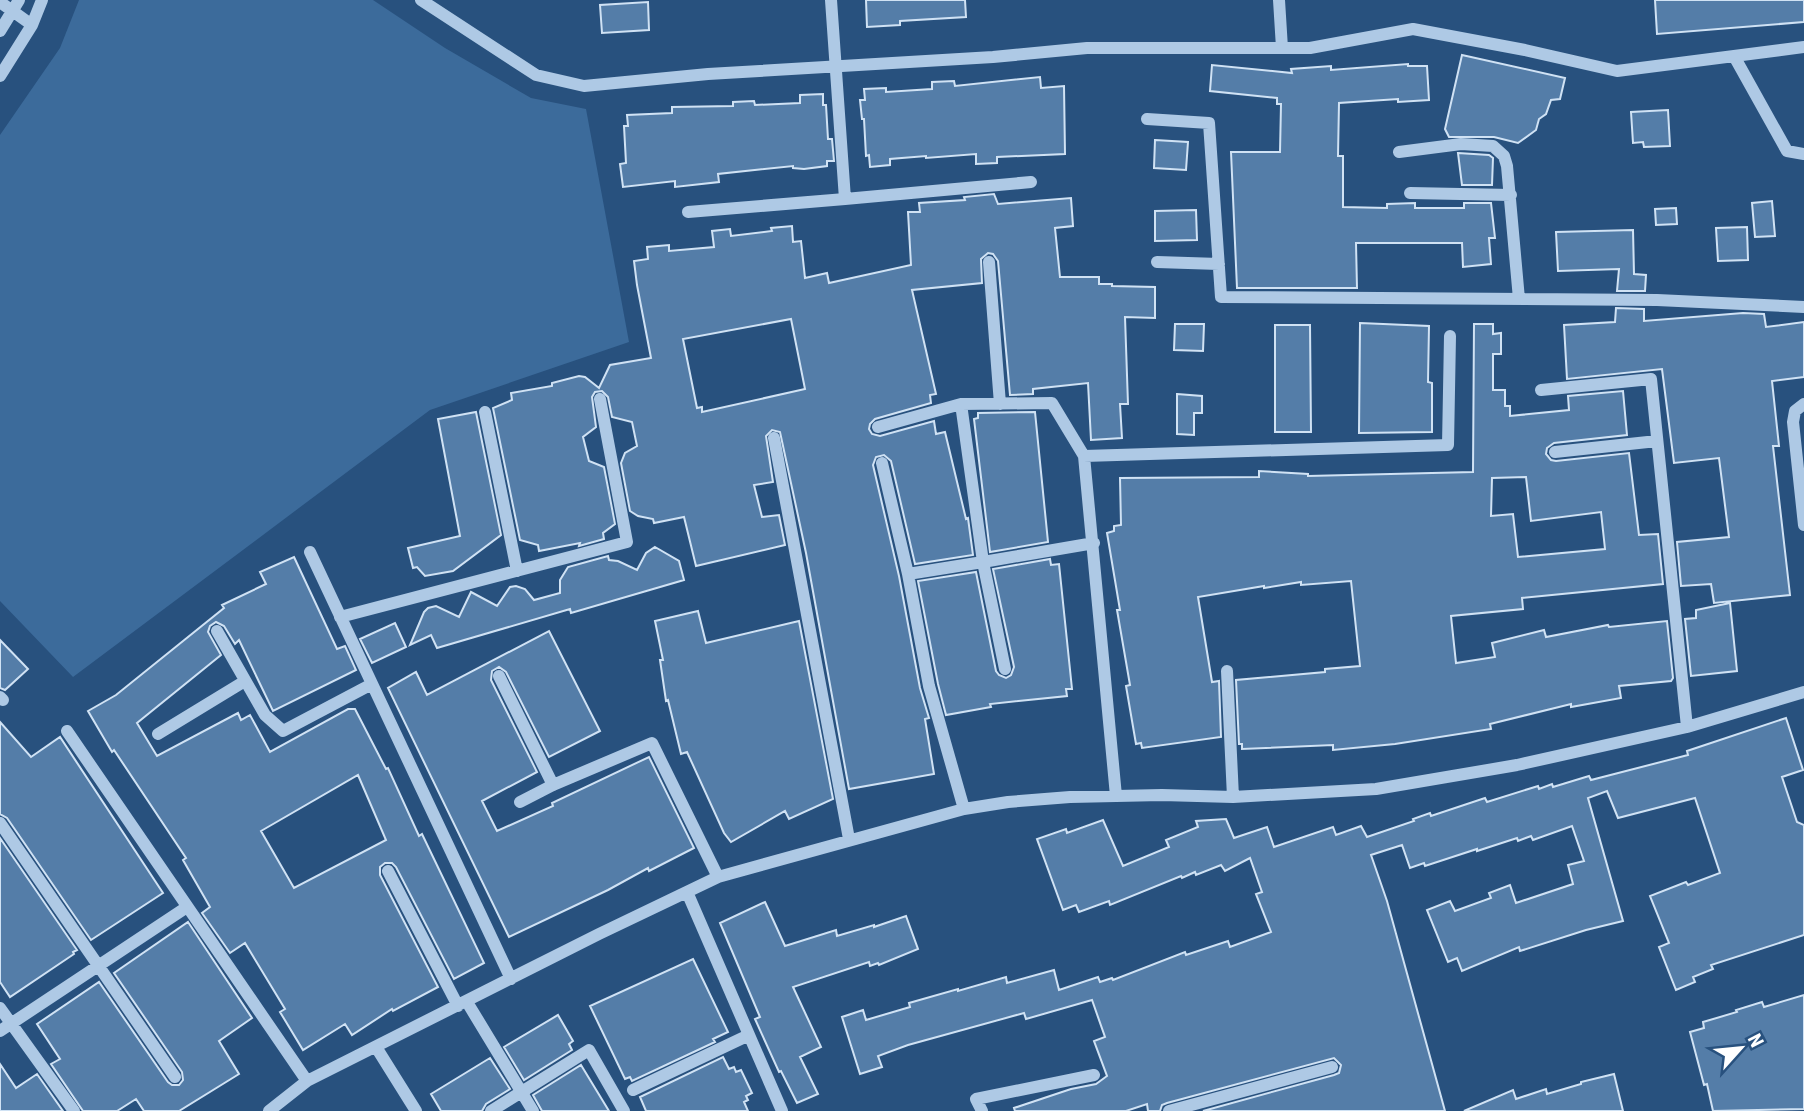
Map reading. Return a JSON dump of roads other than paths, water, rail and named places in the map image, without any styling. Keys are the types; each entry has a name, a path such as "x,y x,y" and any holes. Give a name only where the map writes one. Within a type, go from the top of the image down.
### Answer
{"street":[{"path":"0,76 32,25 42,0"},
{"path":"421,0 536,75 584,86 708,74 993,57 1087,48 1310,48 1413,29 1617,71 1804,47"},
{"path":"831,0 845,199"},
{"path":"1279,0 1283,48"},
{"path":"0,2 16,6 32,25"},
{"path":"0,31 16,6"},
{"path":"1734,56 1787,151 1804,155"},
{"path":"1147,119 1209,123 1221,297 1657,300 1804,307"},
{"path":"1399,152 1461,144 1493,146 1504,156 1511,195 1519,299"},
{"path":"688,212 1031,182"},
{"path":"1410,193 1511,195"},
{"path":"989,262 1000,404"},
{"path":"1157,262 1219,264"},
{"path":"1084,456 1448,445 1450,336"},
{"path":"1541,390 1651,379 1687,727"},
{"path":"340,617 627,542 600,398"},
{"path":"878,427 961,404 1052,403 1084,456 1116,796"},
{"path":"961,404 984,562 1005,669"},
{"path":"1804,404 1795,411 1793,422 1804,525"},
{"path":"485,412 517,570"},
{"path":"774,438 849,839"},
{"path":"1555,452 1657,440"},
{"path":"883,463 929,686 964,809"},
{"path":"908,574 1094,543"},
{"path":"310,552 511,979"},
{"path":"218,631 265,715 283,731 372,684"},
{"path":"1227,671 1233,797"},
{"path":"499,676 553,785"},
{"path":"158,734 245,681"},
{"path":"269,1111 307,1081 718,877 849,839 964,809 1009,802 1116,796 1233,797 1376,789 1517,765 1687,727 1804,692"},
{"path":"67,731 307,1081"},
{"path":"520,802 652,743 718,877"},
{"path":"0,823 175,1077"},
{"path":"388,871 462,1004 533,1111"},
{"path":"687,892 782,1111"},
{"path":"6,1028 187,907"},
{"path":"0,1008 6,1028 74,1111"},
{"path":"633,1090 749,1035"},
{"path":"376,1047 416,1111"},
{"path":"491,1111 589,1050 624,1111"},
{"path":"1169,1111 1332,1067"},
{"path":"982,1111 976,1099 1094,1075"}]}
